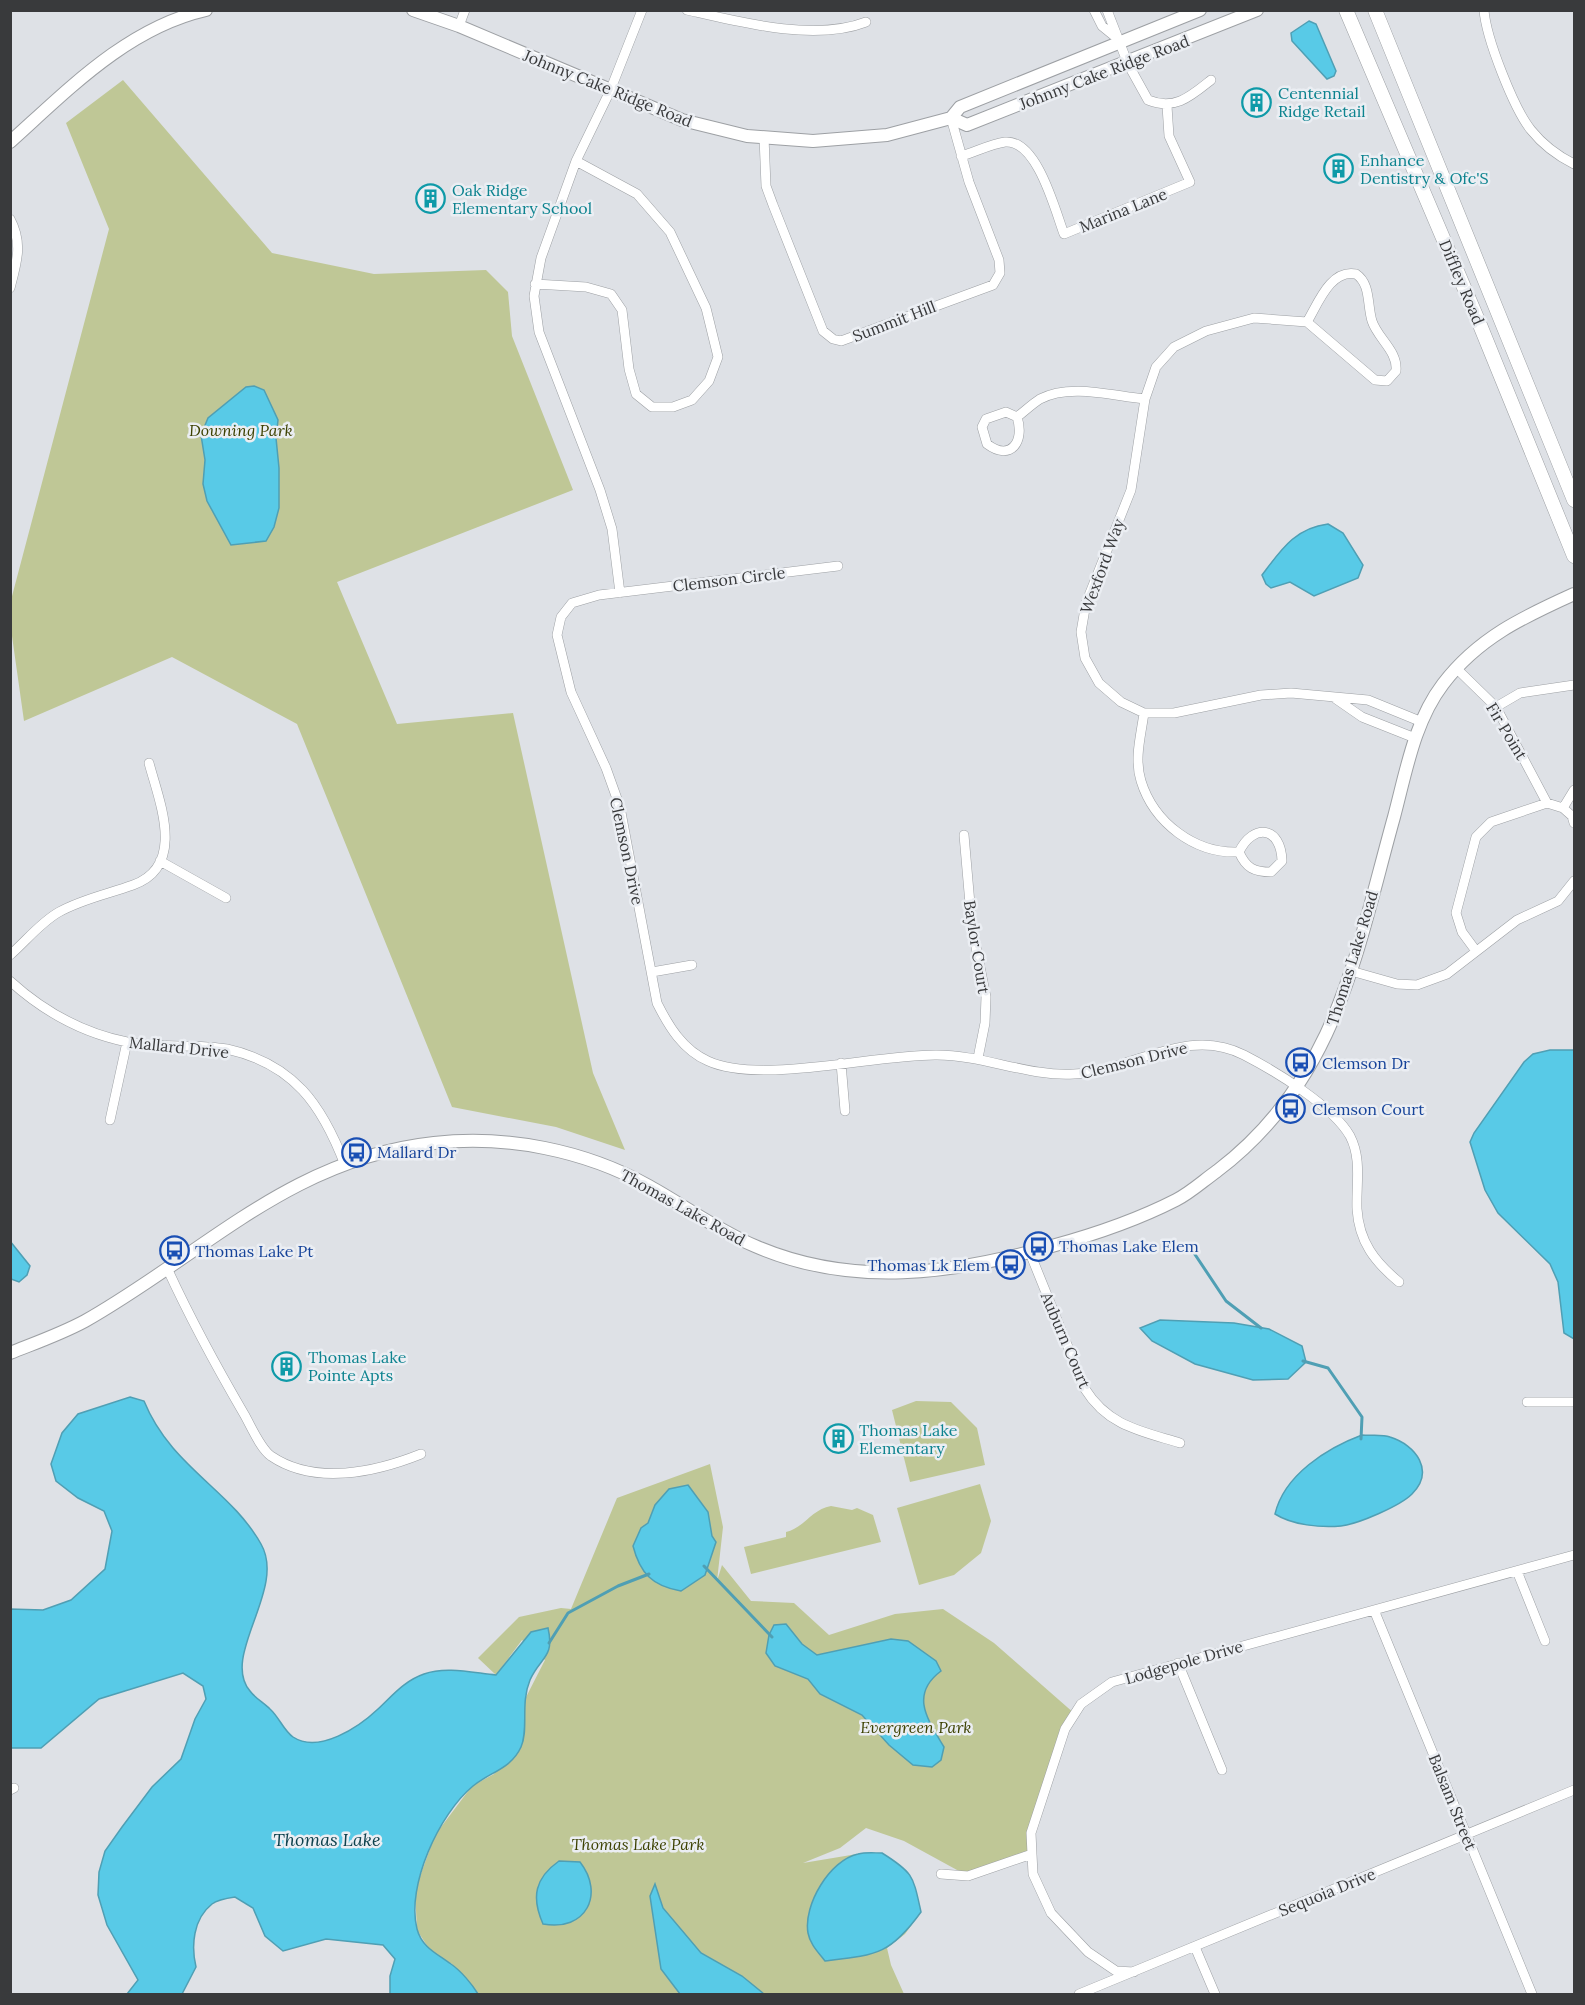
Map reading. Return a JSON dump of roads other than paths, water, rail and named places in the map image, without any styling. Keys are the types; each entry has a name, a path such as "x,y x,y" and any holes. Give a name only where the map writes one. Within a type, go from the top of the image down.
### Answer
{"main road":[{"name":"Diffley Road","path":"1346,10 1575,556"},
{"name":"Diffley Road","path":"1375,10 1575,500"}],"street":[{"path":"10,142 97,65 147,34 206,10"},
{"name":"Johnny Cake Ridge Road","path":"413,10 459,26 682,120 747,136 813,141 887,135 951,118 960,107 1200,10"},
{"path":"459,26 465,10"},
{"path":"620,593 612,529 602,495 539,332 535,309 535,284 541,258 576,161 610,90 642,10"},
{"path":"687,10 733,21 792,28 848,29 866,22"},
{"path":"1094,10 1102,26 1120,41"},
{"path":"1107,10 1128,64 1148,100 1167,106 1181,102 1211,80"},
{"name":"Johnny Cake Ridge Road","path":"951,118 967,125 1128,64 1257,10"},
{"path":"1484,10 1488,35 1526,123 1545,145 1575,164"},
{"name":"Marina Lane","path":"961,156 1005,142 1022,146 1035,161 1064,234 1191,182 1169,136 1167,106"},
{"name":"Summit Hill","path":"764,137 766,186 823,331 833,339 841,341 993,285 997,279 999,260 961,156 951,118"},
{"path":"535,284 586,287 611,294 622,310 629,369 636,394 652,407 673,407 692,400 709,381 718,357 706,308 670,232 637,194 576,161"},
{"path":"10,219 18,234 20,250 10,288"},
{"path":"1344,273 1356,274 1365,284 1372,321 1395,357 1396,371 1387,381 1374,380 1307,322 1333,280 1344,273"},
{"name":"Wexford Way","path":"1307,322 1254,318 1206,331 1174,347 1156,367 1145,399 1131,490 1086,603 1081,632 1085,658 1100,683 1121,702 1144,713 1174,713 1261,695 1291,693 1336,699 1368,700 1422,722"},
{"path":"1017,417 1041,399 1057,393 1078,392 1145,399"},
{"path":"1006,412 1017,417 1021,429 1019,440 1012,449 1003,451 987,444 982,427 986,419 1006,412"},
{"name":"Clemson Circle","path":"620,593 838,566"},
{"name":"Clemson Drive","path":"620,593 572,603 561,617 557,635 571,692 606,768 620,807 657,1004 668,1026 686,1047 708,1062 748,1070 936,1054 978,1058 1047,1073 1074,1074 1095,1071 1181,1045 1209,1044 1242,1054 1298,1089"},
{"name":"Thomas Lake Road","path":"10,1353 84,1321 167,1268 252,1209 299,1184 345,1165 388,1151 431,1143 475,1140 518,1143 561,1151 609,1167 648,1186 710,1225 780,1256 819,1266 865,1273 918,1274 972,1267 1118,1228 1182,1197 1244,1150 1298,1089 1328,1035 1351,971 1415,738 1439,688 1456,668 1481,645 1513,621 1575,594"},
{"name":"Fir Point","path":"1456,668 1497,707 1547,803"},
{"path":"1497,707 1521,693 1575,685"},
{"name":"Wexford Way","path":"1336,699 1362,717 1415,738"},
{"path":"1144,713 1138,751 1141,780 1153,808 1176,832 1204,848 1239,852"},
{"path":"10,955 57,913 77,903 136,884 150,875 160,861 166,846 167,829 149,763"},
{"path":"1563,808 1575,790"},
{"path":"1476,951 1462,932 1456,913 1476,837 1491,822 1547,803 1563,808 1572,816 1575,823"},
{"path":"1258,833 1273,835 1281,845 1282,861 1271,872 1256,872 1244,864 1239,852 1244,841 1258,833"},
{"name":"Baylor Court","path":"964,835 972,927 986,997 985,1023 978,1058"},
{"path":"160,861 226,898"},
{"path":"1351,971 1397,984 1417,985 1448,974 1517,920 1558,901 1575,881"},
{"path":"652,972 692,965"},
{"name":"Mallard Drive","path":"10,981 26,995 58,1016 94,1032 127,1042 161,1047 226,1049 272,1065 295,1081 316,1104 330,1127 345,1165"},
{"path":"110,1120 127,1042"},
{"path":"841,1063 845,1112"},
{"path":"1298,1089 1331,1113 1350,1136 1359,1166 1357,1209 1362,1234 1377,1263 1400,1282"},
{"name":"Auburn Court","path":"1029,1253 1085,1389 1094,1404 1121,1425 1180,1443"},
{"path":"167,1268 197,1331 270,1455 298,1469 341,1474 385,1466 421,1454"},
{"path":"1527,1402 1575,1402"},
{"name":"Lodgepole Drive","path":"1134,1972 1116,1971 1088,1952 1051,1912 1033,1874 1031,1833 1062,1737 1081,1704 1112,1682 1575,1555"},
{"path":"1517,1571 1545,1641"},
{"name":"Balsam Street","path":"1374,1610 1532,1995"},
{"path":"1178,1664 1222,1770"},
{"name":"Sequoia Drive","path":"1079,1995 1575,1790"},
{"path":"941,1874 968,1876 1032,1854"},
{"path":"1195,1947 1215,1995"}],"water":[{"path":"1309,21 1316,24 1336,71 1334,76 1327,79 1292,41 1291,33"},
{"path":"254,386 264,390 278,420 276,438 279,508 274,527 266,541 231,545 207,501 203,484 205,460 201,435 208,418 246,387"},
{"path":"1328,524 1343,533 1363,565 1358,578 1314,596 1290,582 1271,588 1266,584 1262,575 1290,542 1306,530"},
{"path":"1550,1050 1574,1050 1574,1339 1564,1333 1558,1282 1550,1264 1498,1213 1485,1190 1470,1142 1524,1062 1533,1054"},
{"path":"10,1241 30,1266 27,1275 19,1282 11,1279"},
{"path":"1160,1320 1234,1323 1269,1329 1302,1346 1306,1362 1288,1379 1253,1380 1195,1364 1152,1341 1140,1328"},
{"name":"Thomas Lake","path":"130,1397 144,1401 169,1443 233,1508 261,1544 267,1562 266,1581 247,1641 243,1660 243,1676 252,1694 273,1712 293,1737 315,1742 338,1736 370,1716 405,1684 424,1674 451,1670 496,1675 531,1632 548,1628 550,1646 548,1652 534,1672 527,1689 521,1747 506,1765 473,1786 448,1814 428,1852 416,1892 415,1912 419,1936 431,1950 459,1970 478,1994 390,1994 390,1976 395,1959 383,1945 326,1939 283,1951 265,1936 253,1908 235,1897 214,1903 201,1917 194,1942 196,1967 182,1994 127,1994 138,1980 107,1925 98,1895 99,1872 105,1851 122,1827 152,1787 181,1759 195,1719 206,1699 203,1686 183,1673 99,1699 41,1748 11,1748 10,1609 43,1610 71,1600 105,1569 112,1531 104,1511 78,1498 56,1481 51,1464 62,1433 78,1414"},
{"path":"1362,1435 1390,1437 1408,1446 1414,1452 1422,1468 1422,1477 1412,1494 1378,1514 1341,1526 1307,1525 1275,1514 1287,1487 1297,1475 1321,1455"},
{"path":"688,1485 708,1512 712,1536 716,1542 705,1575 681,1591 662,1586 649,1577 639,1564 633,1546 641,1528 648,1523 655,1505 669,1489"},
{"path":"786,1624 802,1644 817,1655 891,1639 908,1641 936,1661 941,1671 931,1680 926,1689 924,1708 944,1747 941,1760 932,1767 913,1765 889,1745 862,1715 820,1694 808,1679 775,1666 766,1653 769,1635 774,1625"},
{"path":"861,1853 882,1853 910,1876 921,1912 900,1937 890,1945 870,1954 825,1961 812,1944 808,1933 810,1910 814,1897 829,1874 848,1858"},
{"path":"559,1861 580,1862 591,1886 591,1898 587,1908 580,1916 570,1922 558,1925 543,1924 536,1897 540,1881"},
{"path":"655,1884 663,1908 701,1953 742,1976 764,1994 680,1994 661,1969 650,1896"}],"waterway":[{"path":"1194,1253 1226,1301 1261,1328"},
{"path":"1303,1361 1328,1368 1362,1417 1361,1439"},
{"path":"704,1566 772,1637"},
{"path":"549,1643 568,1613 618,1586 649,1574"}],"place":[{"name":"Centennial Ridge Retail","path":"1257,102"},
{"name":"Enhance Dentistry & Ofc'S","path":"1339,169"},
{"name":"Oak Ridge Elementary School","path":"431,199"},
{"name":"Clemson Dr","path":"1301,1063"},
{"name":"Clemson Court","path":"1291,1109"},
{"name":"Mallard Dr","path":"356,1152"},
{"name":"Thomas Lake Elem","path":"1038,1246"},
{"name":"Thomas Lake Pt","path":"174,1251"},
{"name":"Thomas Lk Elem","path":"1011,1265"},
{"name":"Thomas Lake Pointe Apts","path":"287,1366"},
{"name":"Thomas Lake Elementary","path":"838,1439"}],"park label":[{"name":"Downing Park","path":"241,430"},
{"name":"Evergreen Park","path":"916,1727"},
{"name":"Thomas Lake Park","path":"638,1844"}]}
